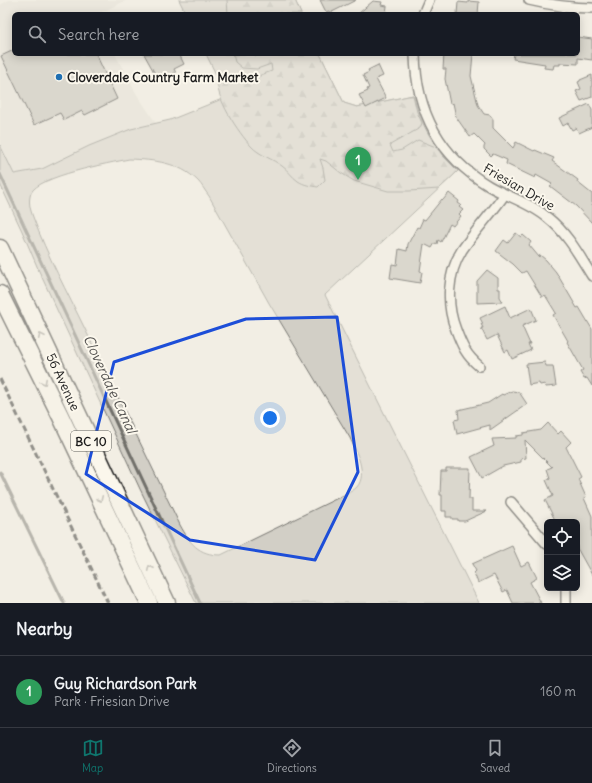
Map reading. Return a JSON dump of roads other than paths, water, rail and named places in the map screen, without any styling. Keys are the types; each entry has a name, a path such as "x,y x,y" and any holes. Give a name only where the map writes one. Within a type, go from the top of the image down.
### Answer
{"highway":[{"name":"56 Avenue","path":"0,248 166,603"},
{"name":"56 Avenue","path":"0,294 60,415 149,603"}],"street":[{"path":"424,12 429,0"},
{"path":"529,0 570,8 592,8"},
{"name":"Friesian Drive","path":"415,56 419,95 425,113 437,138 447,152 489,186 539,211 554,223 576,250 592,276"},
{"path":"479,366 469,358 453,323 449,303 450,287 453,271 462,251 505,194"},
{"path":"511,502 544,540"},
{"path":"566,591 566,603"}],"waterway":[{"name":"Cloverdale Canal","path":"0,174 200,603"},
{"path":"0,472 64,603"}],"railway":[{"path":"0,379 108,603"}],"place":[{"name":"Cloverdale Country Farm Market","path":"59,77"},
{"name":"Guy Richardson Park","path":"358,180"}]}
